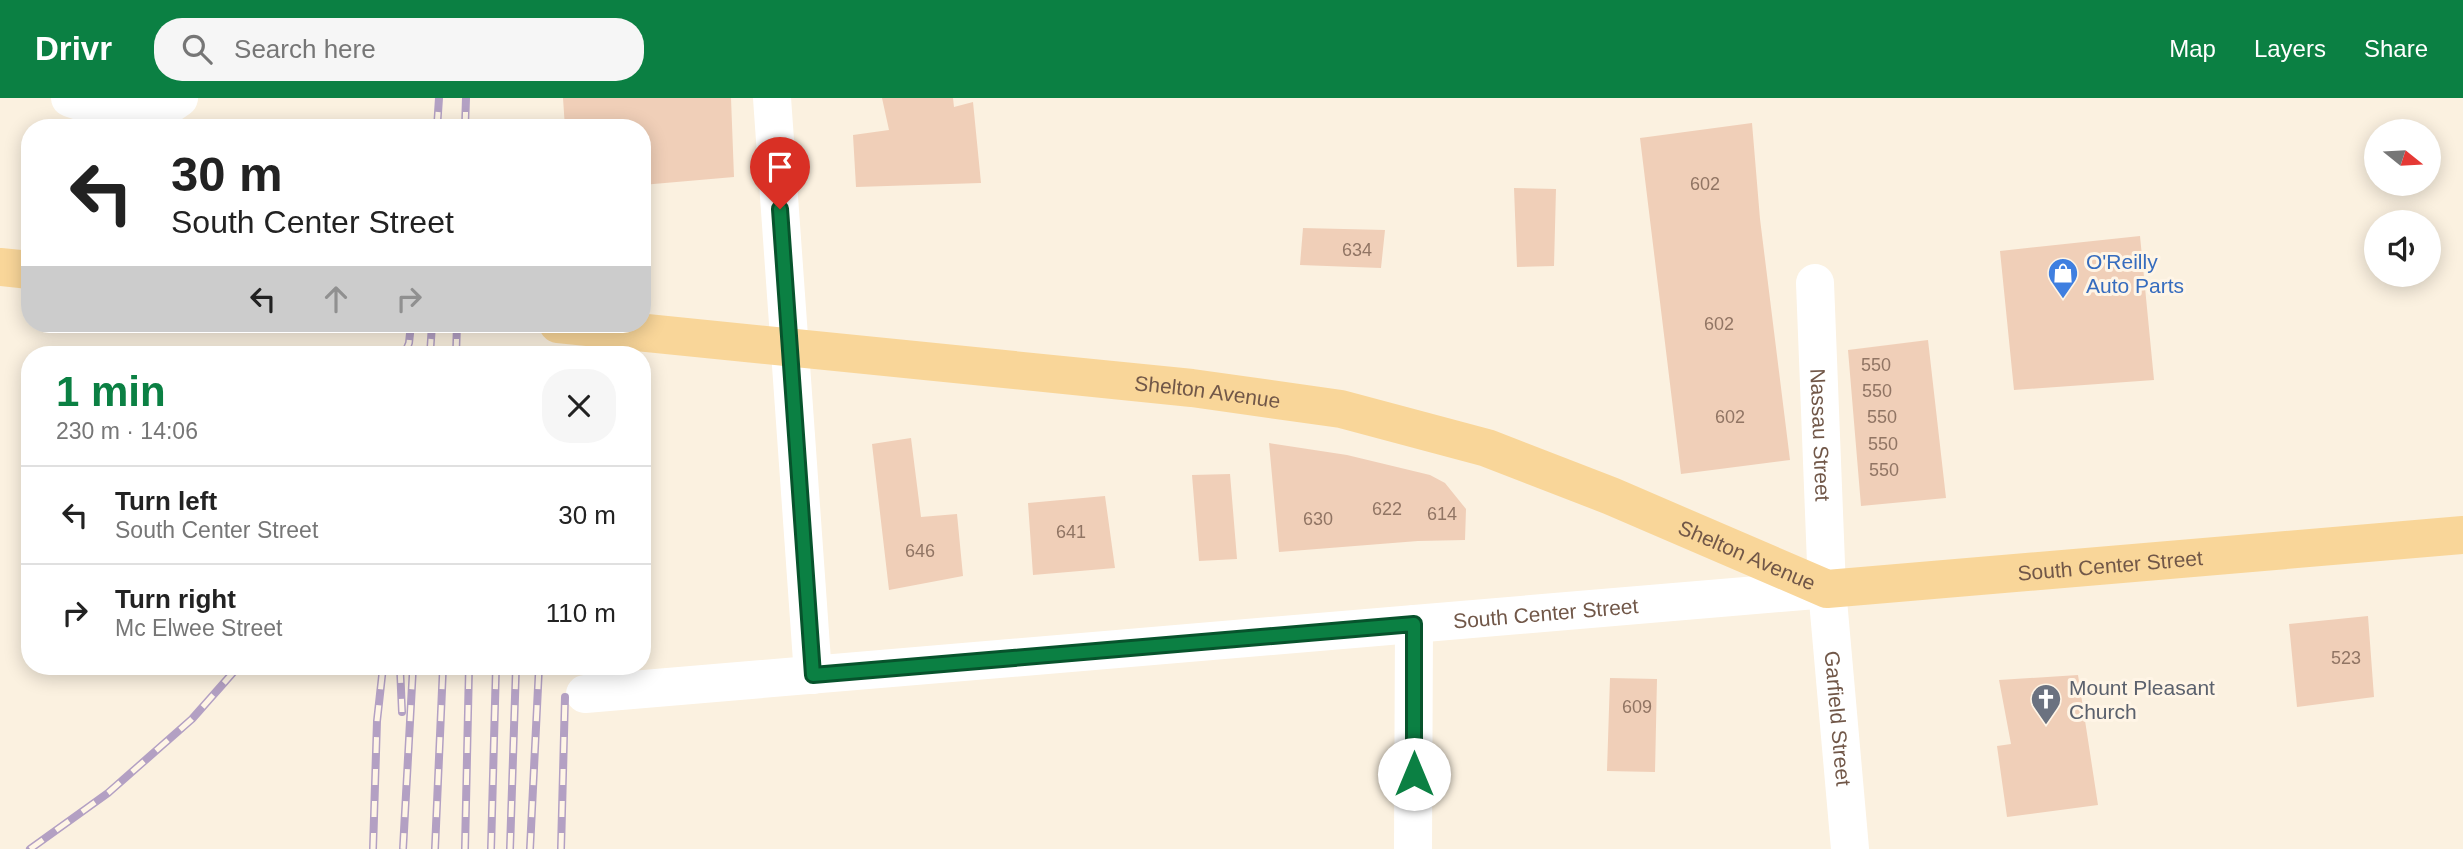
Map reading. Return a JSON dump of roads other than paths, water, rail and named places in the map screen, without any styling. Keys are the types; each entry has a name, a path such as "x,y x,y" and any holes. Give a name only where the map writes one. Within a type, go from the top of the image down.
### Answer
{"main road":[{"path":"0,267 21,269"},
{"name":"Shelton Avenue","path":"649,333 1192,388 1341,409 1487,448 1611,496 1827,589"},
{"name":"South Center Street","path":"1827,589 2463,535"}],"street":[{"path":"70,98 103,109 160,111 179,98"},
{"path":"772,98 813,675"},
{"name":"Nassau Street","path":"1815,283 1827,589"},
{"name":"South Center Street","path":"585,694 1827,589"},
{"name":"Garfield Street","path":"1827,589 1850,849"},
{"path":"1413,849 1414,624"}],"railway":[{"path":"438,119 439,98"},
{"path":"465,119 466,98"},
{"path":"408,346 410,333"},
{"path":"431,333 431,346"},
{"path":"456,346 457,333"},
{"path":"30,849 108,793 192,719 231,675"},
{"path":"373,849 377,721 382,675"},
{"path":"400,675 402,712"},
{"path":"403,849 413,675"},
{"path":"435,849 443,675"},
{"path":"465,849 469,675"},
{"path":"491,849 496,675"},
{"path":"510,849 516,675"},
{"path":"530,849 539,675"},
{"path":"561,849 565,697"}],"place":[{"name":"O'Reilly Auto Parts","path":"2063,300"},
{"name":"Mount Pleasant Church","path":"2046,726"}]}
